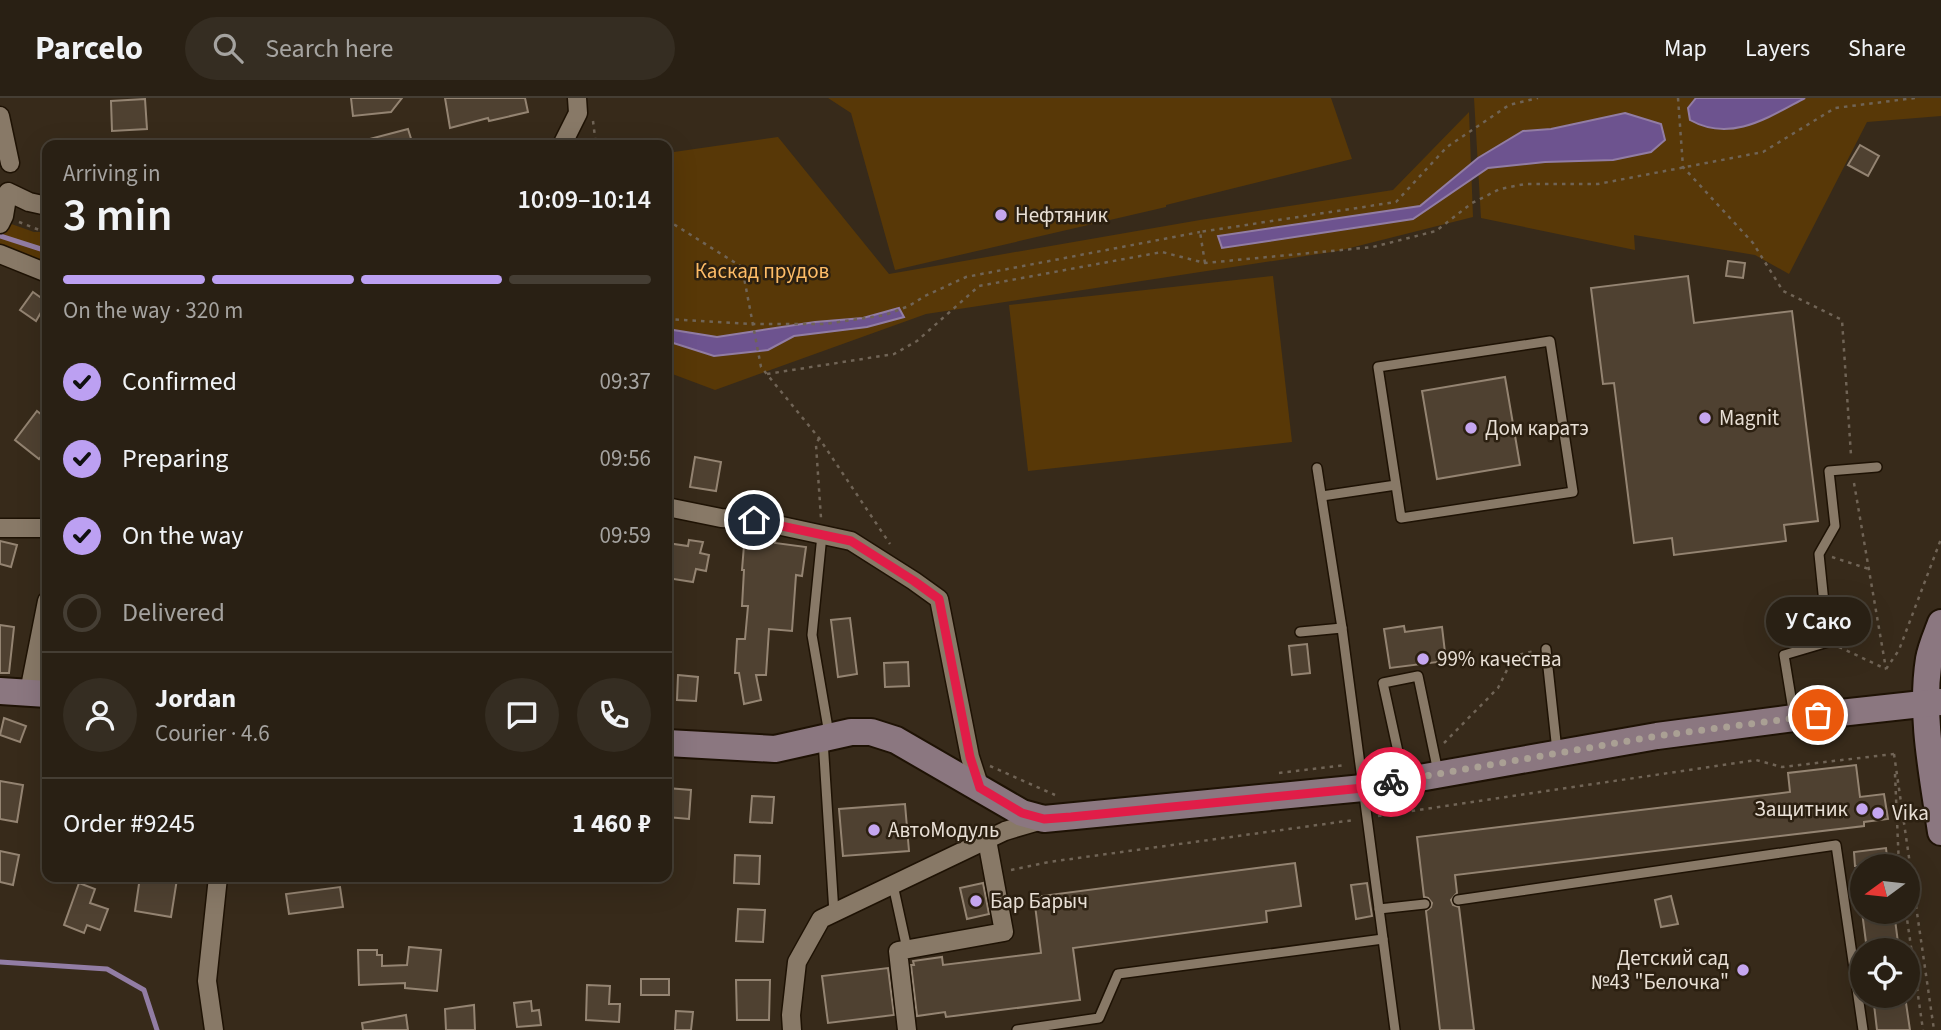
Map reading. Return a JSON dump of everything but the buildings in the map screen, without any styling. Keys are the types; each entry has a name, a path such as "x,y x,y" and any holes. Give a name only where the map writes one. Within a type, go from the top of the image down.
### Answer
{"street":[{"path":"564,140 578,113 577,98"},
{"path":"0,116 10,163"},
{"path":"2,220 8,192 42,205"},
{"path":"0,254 42,271"},
{"path":"672,508 721,518 754,520 851,541 939,599 970,757 980,788"},
{"path":"0,528 42,528"},
{"path":"1941,623 1929,657 1933,702 1929,746 1941,832"},
{"path":"0,691 38,693 42,652"},
{"path":"792,1030 797,962 821,919 987,840 1044,819 1363,788 1404,779 1436,763 1557,752 1794,718 1933,702"},
{"path":"672,743 775,749 850,732 871,732 896,740 1022,813 1044,819"},
{"path":"907,1030 898,951 1004,932 987,840"},
{"path":"214,1030 207,981 217,882"}],"lane":[{"path":"1550,341 1573,492 1401,518 1396,485 1378,367 1550,341"},
{"path":"1794,718 1784,655 1828,642 1819,554 1835,526 1829,471 1877,467"},
{"path":"1317,468 1342,628 1395,1030"},
{"path":"1322,496 1396,485"},
{"path":"822,535 812,635 826,738 834,913"},
{"path":"1300,632 1342,628"},
{"path":"1546,649 1557,752"},
{"path":"1404,779 1383,683 1418,676 1436,763"},
{"path":"1458,900 1836,845 1863,1030"},
{"path":"893,885 907,949"},
{"path":"1379,909 1425,904"},
{"path":"1017,1030 1099,1018 1118,974 1383,939"}],"path":[{"path":"672,319 753,324 825,324 885,315 966,277 1200,232 1396,202 1447,147 1509,105 1538,98"},
{"path":"1678,98 1683,167 1754,243 1783,291 1842,320 1852,468 1886,669"},
{"path":"767,374 894,354 917,341 979,286 1162,252 1205,263 1373,247 1436,231 1472,203 1500,189 1525,184 1598,184 1763,152 1835,108 1915,98"},
{"path":"2,220 42,232"},
{"path":"672,223 742,267 761,367 819,438 894,551"},
{"path":"1200,232 1205,263"},
{"path":"819,438 816,445 822,535"},
{"path":"1886,669 1899,649 1941,539"},
{"path":"1819,554 1869,569"},
{"path":"1828,642 1886,669"},
{"path":"1436,763 1497,688 1514,656 1546,649"},
{"path":"993,875 1049,862 1756,760 1782,767 1894,754"},
{"path":"1894,754 1899,854"},
{"path":"1894,754 1934,1030"},
{"path":"970,757 1064,799"},
{"path":"1908,924 1923,1030"}],"green space":[{"name":"Нефтяник","path":"828,98 1331,98 1352,159 1166,207 895,270 851,113"},
{"path":"1474,98 1941,98 1941,116 1867,122 1789,274 1755,255 1634,235 1635,250 1481,218"},
{"name":"Каскад прудов","path":"1469,112 1473,217 1338,251 926,314 715,390 672,374 672,152 778,137 889,274 1200,220 1393,190"},
{"path":"0,220 34,232 42,232 42,264 0,251"},
{"path":"1273,276 1292,442 1028,471 1009,305"}],"shaded area":[{"path":"1696,98 1805,98 1749,125 1720,129 1690,120 1688,108"},
{"path":"1625,113 1661,124 1665,140 1651,152 1613,160 1545,162 1488,168 1413,219 1222,248 1218,236 1420,206 1478,158 1523,131 1551,129"},
{"path":"899,308 904,317 867,327 794,336 768,350 714,356 672,343 672,330 717,337 815,322 863,318"}],"waterway":[{"path":"0,236 42,249"},
{"path":"0,962 107,969 144,990 157,1030"}],"way so far":[{"path":"1391,782 1657,736 1818,715"}],"place":[{"name":"Нефтяник","path":"1001,215"},
{"name":"Magnit","path":"1705,418"},
{"name":"Дом каратэ","path":"1471,428"},
{"name":"99% качества","path":"1423,659"},
{"name":"У Сако","path":"1818,715"},
{"name":"Защитник","path":"1862,809"},
{"name":"Vika","path":"1878,813"},
{"name":"АвтоМодуль","path":"874,830"},
{"name":"Бар Барыч","path":"976,901"},
{"name":"Детский сад №43 \"Белочка\"","path":"1743,970"}],"route":[{"path":"754,520 851,541 939,599 970,757 980,788 1022,813 1044,819 1071,817 1363,788 1391,782"}]}
